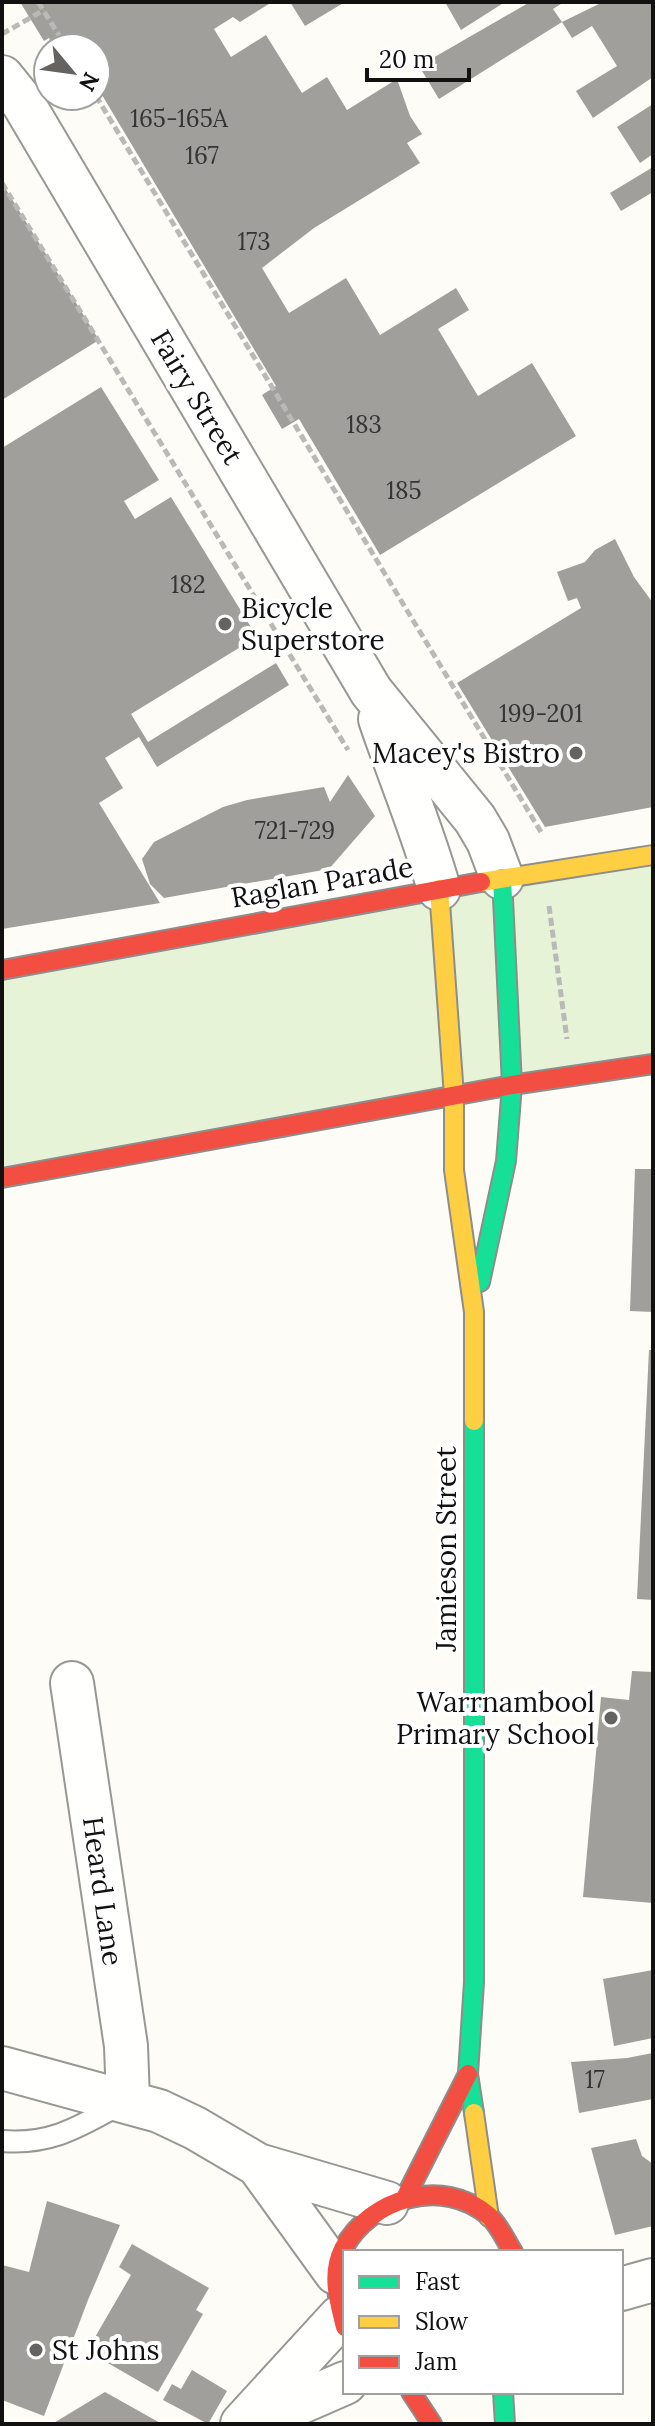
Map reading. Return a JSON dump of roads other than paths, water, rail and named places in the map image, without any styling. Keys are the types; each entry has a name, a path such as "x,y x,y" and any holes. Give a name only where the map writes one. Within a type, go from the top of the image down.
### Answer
{"main road":[{"name":"Raglan Parade","path":"2,970 544,870 653,855"},
{"name":"Jamieson Street","path":"474,1312 506,1161 512,1085 502,878"},
{"name":"Jamieson Street","path":"439,889 454,1096 454,1170 474,1312 474,1982 468,2074 512,2241"},
{"path":"2,1178 512,1085 653,1064"},
{"name":"Jamieson Street","path":"396,2200 468,2074"},
{"path":"343,2322 336,2295 336,2273 342,2252 352,2232 368,2216 396,2200 429,2193 450,2196 471,2204 512,2241"},
{"path":"412,2394 432,2424"},
{"path":"503,2394 505,2424"}],"street":[{"name":"Fairy Street","path":"2,47 13,90 371,691 475,819 488,841 502,878"},
{"name":"Fairy Street","path":"371,691 439,889"},
{"name":"Heard Lane","path":"72,1683 126,2046 128,2100"},
{"path":"2,2068 128,2100 175,2117 258,2165 396,2200"},
{"path":"258,2165 336,2273"},
{"path":"242,2424 343,2322"},
{"path":"249,2424 343,2384"}],"lane":[{"path":"2,2141 36,2142 66,2133 128,2100"}],"place":[{"name":"Bicycle Superstore","path":"225,624"},
{"name":"Macey's Bistro","path":"576,753"},
{"name":"Warrnambool Primary School","path":"611,1718"},
{"name":"St Johns","path":"36,2350"}]}
